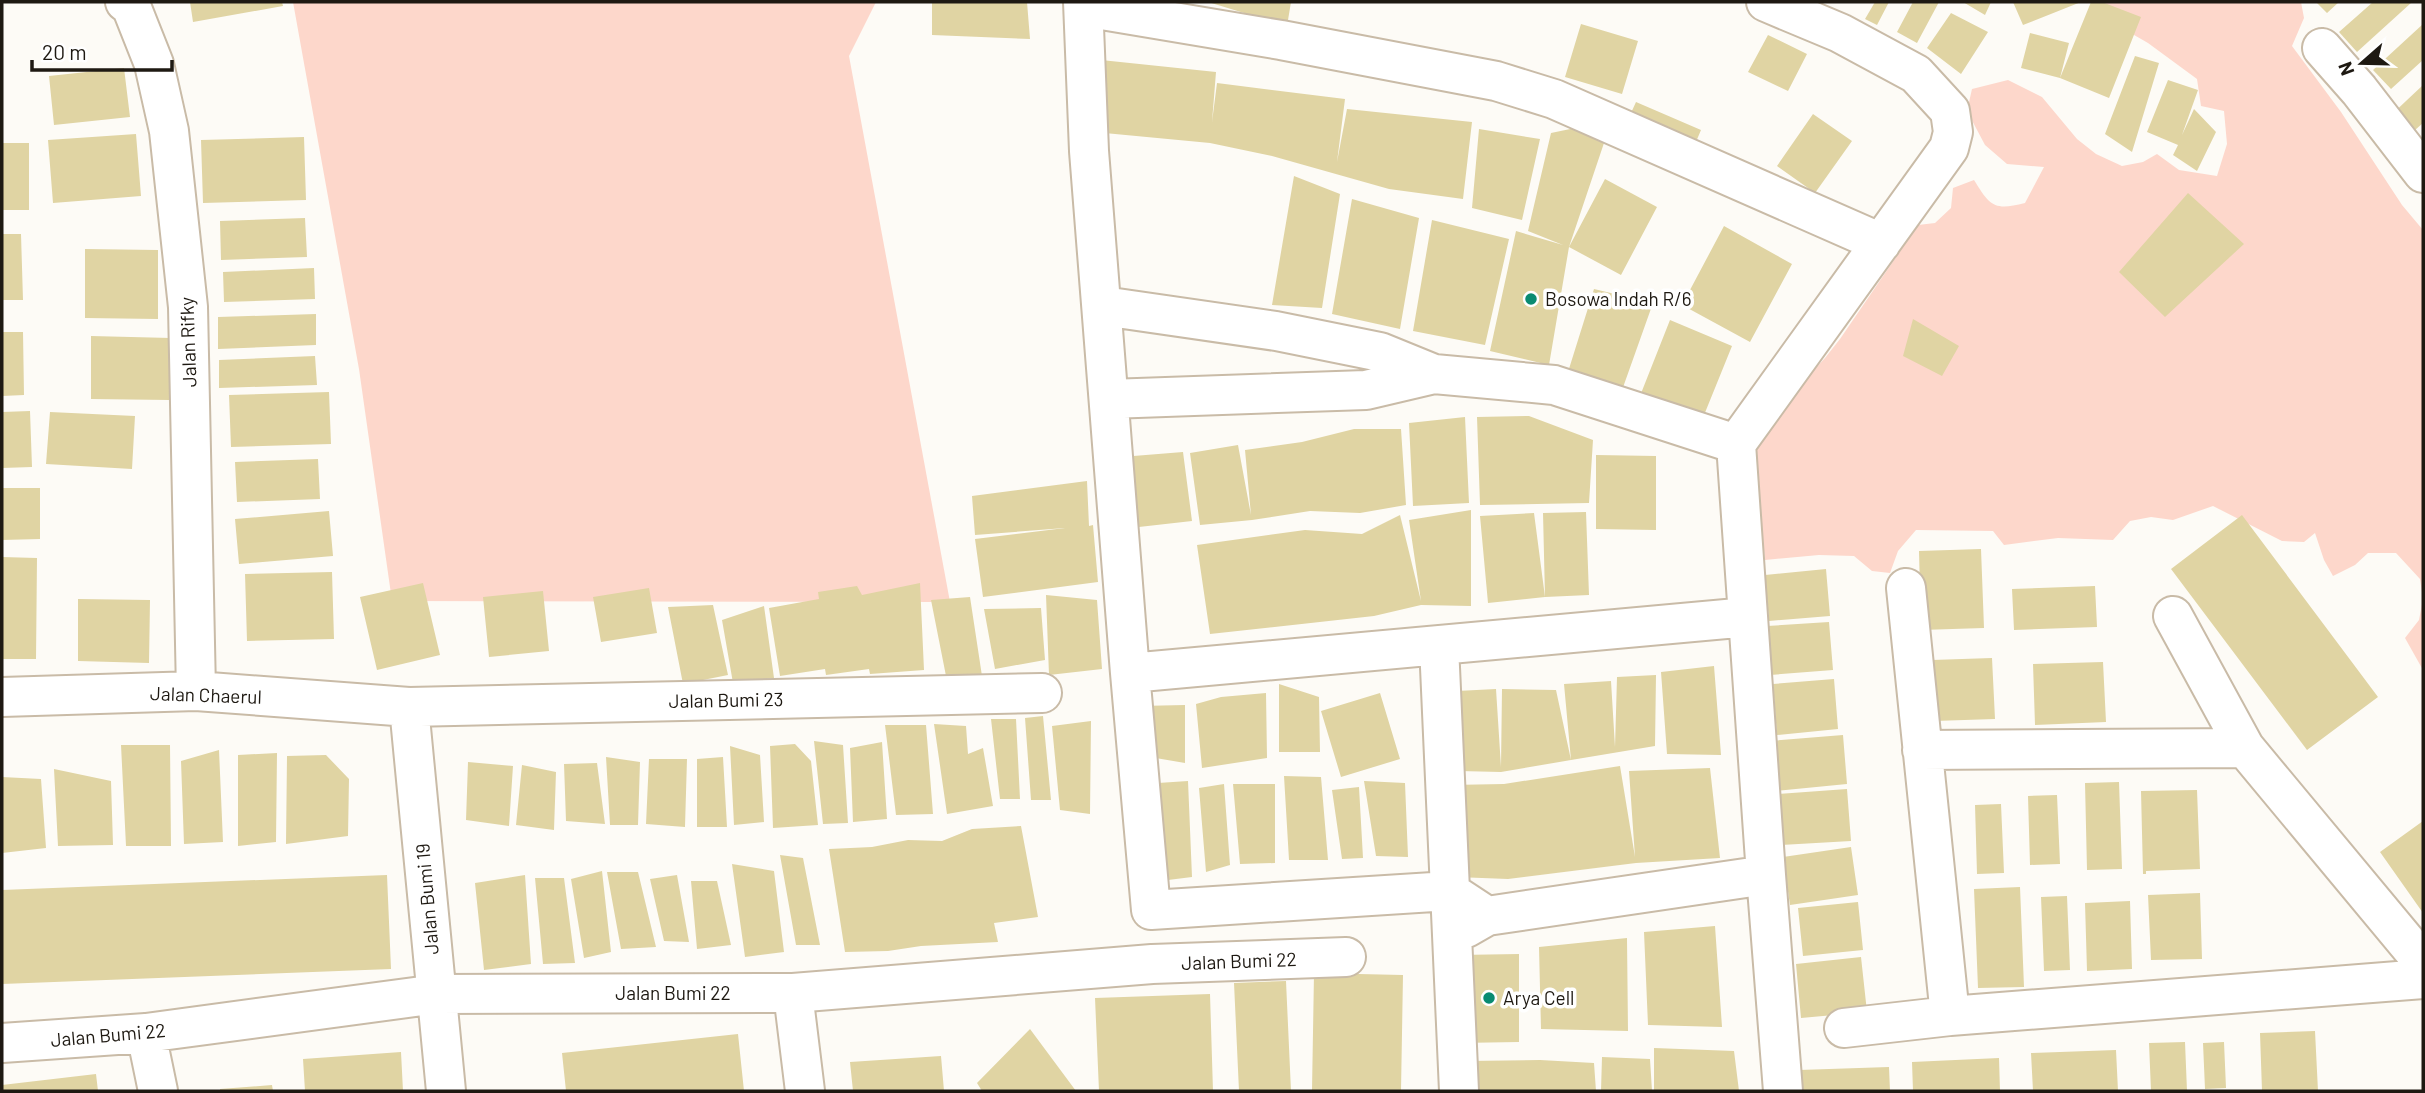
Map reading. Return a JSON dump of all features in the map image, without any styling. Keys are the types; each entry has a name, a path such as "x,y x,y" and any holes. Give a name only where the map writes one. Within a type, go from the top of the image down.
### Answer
{"street":[{"name":"Jalan Rifky","path":"125,2 131,6 154,64 169,131 188,307 196,691"},
{"path":"1766,2 1840,33 1916,74 1950,111 1953,132 1948,148 1736,444 1783,1091"},
{"path":"1487,916 1449,891 1151,910 1089,151 1084,4 1496,81 1554,99 1881,243"},
{"path":"2322,48 2359,90 2423,173"},
{"path":"1103,306 1276,331 1380,352 1434,374 1554,385 1736,444"},
{"path":"1108,399 1366,390 1434,374"},
{"path":"1906,588 1950,1016"},
{"path":"2173,616 2245,747 2423,962"},
{"path":"1130,673 1748,617"},
{"path":"1439,645 1459,1091"},
{"name":"Jalan Chaerul","path":"2,697 196,691 409,707"},
{"name":"Jalan Bumi 23","path":"409,707 1042,693"},
{"name":"Jalan Bumi 19","path":"409,707 446,1091"},
{"path":"1922,750 2245,747"},
{"path":"1451,936 1487,916 1766,875"},
{"name":"Jalan Bumi 22","path":"2,1043 146,1033 436,994 793,993 1152,964 1346,957"},
{"path":"1844,1028 1950,1016 2423,979"},
{"path":"793,993 804,1091"},
{"path":"146,1033 158,1091"}],"shaded area":[{"path":"293,2 876,2 849,56 950,602 392,601 359,369"},
{"path":"2103,2 2301,2 2304,18 2292,46 2341,112 2402,205 2423,230 2423,599 2420,579 2396,553 2368,553 2355,565 2333,576 2324,560 2315,533 2304,542 2282,541 2213,506 2173,520 2151,517 2130,521 2113,540 2058,538 2004,545 1993,531 1916,530 1898,551 1890,573 1872,571 1854,556 1819,555 1765,560 1753,453 1799,386 1840,339 1918,225 1935,223 1951,208 1953,188 1974,180 1984,196 1994,204 2006,206 2025,203 2044,167 2007,164 1985,145 1967,111 1972,89 2008,80 2042,97 2077,139 2096,154 2122,166 2143,162 2157,154 2179,170 2217,176 2227,144 2224,111 2201,106 2197,79 2148,43 2108,20"},
{"path":"2423,599 2423,670 2405,638 2419,620"}],"building":[{"path":"190,2 282,2 283,6 193,22"},
{"path":"932,2 1027,2 1030,39 932,35"},
{"path":"1208,2 1291,2 1287,26"},
{"path":"1875,2 1889,2 1877,25 1865,19"},
{"path":"1913,2 1939,2 1917,43 1897,32"},
{"path":"1963,2 1991,2 1985,15"},
{"path":"2013,2 2081,2 2023,25"},
{"path":"2091,2 2102,2 2141,17 2109,98 2060,78"},
{"path":"2316,2 2339,2 2327,13"},
{"path":"2373,2 2411,3 2357,52 2339,32"},
{"path":"1951,13 1988,32 1961,74 1927,48"},
{"path":"1581,24 1638,41 1622,94 1565,77"},
{"path":"2423,24 2423,60 2391,89 2373,70"},
{"path":"2030,33 2069,43 2060,78 2021,68"},
{"path":"1768,35 1807,54 1788,91 1748,72"},
{"path":"2135,56 2159,63 2132,152 2105,134"},
{"path":"1101,60 1216,72 1212,122 1217,83 1345,99 1337,162 1347,109 1472,122 1463,199 1389,189 1272,156 1210,143 1094,132"},
{"path":"124,68 130,117 54,125 49,76"},
{"path":"2168,80 2198,90 2182,135 2194,109 2216,132 2197,171 2173,155 2178,145 2147,132"},
{"path":"2423,85 2423,123 2407,137 2389,117"},
{"path":"1636,102 1701,130 1690,156 1625,126"},
{"path":"1813,114 1852,141 1815,193 1777,166"},
{"path":"1575,128 1604,143 1569,247 1549,365 1490,351 1516,231 1563,245 1528,231 1551,133"},
{"path":"1479,129 1540,139 1522,220 1472,208"},
{"path":"136,134 141,196 53,203 48,140"},
{"path":"304,137 306,200 203,203 201,140"},
{"path":"2,143 29,143 29,210 2,210"},
{"path":"1294,176 1340,194 1322,308 1272,305"},
{"path":"1605,179 1657,207 1621,275 1569,247"},
{"path":"2188,193 2244,244 2165,317 2119,272"},
{"path":"1352,199 1419,218 1400,329 1332,314"},
{"path":"305,218 307,257 221,260 220,221"},
{"path":"1432,220 1509,239 1485,345 1413,331"},
{"path":"1724,226 1792,264 1750,342 1682,305"},
{"path":"2,234 21,234 23,300 2,300"},
{"path":"85,249 158,250 158,319 85,318"},
{"path":"314,268 315,299 224,302 223,272"},
{"path":"1594,289 1653,303 1621,393 1568,372"},
{"path":"316,314 316,345 218,349 218,317"},
{"path":"1913,319 1959,346 1942,376 1903,356"},
{"path":"1670,320 1732,346 1700,425 1638,401"},
{"path":"2,332 23,332 24,395 2,396"},
{"path":"91,336 171,338 170,400 91,399"},
{"path":"315,356 317,385 219,388 219,360"},
{"path":"329,392 331,444 231,447 229,395"},
{"path":"30,411 32,467 2,468 2,412"},
{"path":"50,412 135,416 132,469 46,464"},
{"path":"1529,416 1593,440 1589,503 1480,505 1477,417"},
{"path":"1465,417 1469,503 1413,506 1409,423"},
{"path":"1354,429 1401,429 1406,505 1360,513 1310,511 1200,525 1190,453 1238,445 1251,515 1245,450 1302,442"},
{"path":"1183,452 1192,521 1130,528 1121,457"},
{"path":"1596,455 1656,456 1656,530 1596,529"},
{"path":"318,459 320,499 237,502 235,462"},
{"path":"1087,481 1089,526 1093,525 1098,582 983,597 975,539 1065,528 975,535 972,496"},
{"path":"2,488 40,488 40,539 2,540"},
{"path":"1471,510 1471,606 1421,605 1374,616 1210,634 1197,545 1305,530 1362,534 1400,515 1421,601 1409,520"},
{"path":"329,511 333,556 239,564 235,519"},
{"path":"1586,512 1589,595 1545,597 1543,513"},
{"path":"1534,513 1545,597 1488,603 1480,516"},
{"path":"2242,515 2378,697 2307,750 2171,569"},
{"path":"1981,549 1984,628 1921,630 1919,551"},
{"path":"2,557 37,558 36,659 2,659"},
{"path":"1826,569 1830,616 1769,621 1765,575"},
{"path":"332,572 334,639 247,641 245,574"},
{"path":"423,583 440,655 377,670 360,597"},
{"path":"920,583 924,670 870,674 869,669 826,675 825,669 780,676 769,608 819,599 818,592 857,586 862,595"},
{"path":"2095,586 2097,627 2014,630 2012,589"},
{"path":"649,588 657,633 601,642 593,597"},
{"path":"543,591 549,651 489,657 483,597"},
{"path":"1046,595 1097,600 1102,669 1049,675"},
{"path":"970,597 982,676 946,676 931,600"},
{"path":"78,599 150,600 149,663 78,661"},
{"path":"713,605 728,675 683,684 668,607"},
{"path":"764,606 774,678 733,683 722,620"},
{"path":"1041,608 1045,660 995,669 984,609"},
{"path":"1829,622 1833,670 1770,675 1767,626"},
{"path":"1992,658 1995,719 1934,721 1932,660"},
{"path":"2103,662 2106,722 2035,725 2033,664"},
{"path":"1714,666 1721,755 1667,754 1661,672"},
{"path":"1656,675 1655,746 1571,760 1564,684 1611,681 1615,747 1617,677"},
{"path":"1834,679 1838,729 1777,735 1773,684"},
{"path":"1279,684 1319,697 1320,752 1279,752"},
{"path":"1496,689 1501,767 1502,689 1556,690 1571,760 1501,772 1459,771 1457,691"},
{"path":"1266,693 1267,758 1202,768 1196,704 1221,697"},
{"path":"1380,693 1400,759 1341,777 1321,711"},
{"path":"1185,705 1185,763 1144,756 1139,706"},
{"path":"1043,716 1051,800 1031,800 1025,718"},
{"path":"991,719 1016,719 1020,799 1000,799"},
{"path":"1091,721 1090,814 1060,810 1052,726"},
{"path":"934,724 966,726 968,754 983,748 993,806 947,814"},
{"path":"885,725 926,725 933,814 896,815"},
{"path":"1843,735 1847,784 1775,791 1770,741"},
{"path":"814,741 843,745 848,823 823,824"},
{"path":"882,742 887,819 853,822 850,748"},
{"path":"795,744 811,761 818,825 773,828 770,746"},
{"path":"121,745 170,745 171,846 126,846"},
{"path":"730,746 760,755 764,822 734,825"},
{"path":"219,750 223,842 184,844 181,761"},
{"path":"277,753 276,842 238,846 238,755"},
{"path":"326,755 349,779 348,836 286,844 287,756"},
{"path":"606,757 640,762 638,825 610,825"},
{"path":"723,757 727,827 697,827 697,759"},
{"path":"649,759 687,759 685,827 646,824"},
{"path":"468,762 513,766 509,826 466,820"},
{"path":"597,763 605,824 566,821 564,764"},
{"path":"522,765 556,772 554,830 516,825"},
{"path":"1620,766 1635,857 1629,771 1710,768 1720,858 1636,863 1508,879 1456,877 1450,785 1504,784"},
{"path":"54,769 111,781 113,845 58,846"},
{"path":"1284,776 1321,777 1328,860 1289,860"},
{"path":"2,777 41,779 46,848 2,853"},
{"path":"1188,781 1192,877 1152,882 1143,784"},
{"path":"1364,781 1405,783 1408,857 1376,856"},
{"path":"2119,782 2122,869 2087,870 2085,783"},
{"path":"1224,784 1230,865 1206,872 1199,788"},
{"path":"1233,784 1275,784 1275,863 1240,864"},
{"path":"1359,787 1363,858 1342,859 1332,790"},
{"path":"1847,789 1851,841 1781,845 1777,794"},
{"path":"2197,790 2200,869 2146,871 2146,874 2143,874 2141,791"},
{"path":"2057,795 2060,864 2030,865 2028,796"},
{"path":"2001,804 2004,873 1977,874 1975,805"},
{"path":"2423,821 2423,913 2380,852"},
{"path":"1021,826 1038,917 994,923 998,942 845,952 829,849 872,847 908,840 942,841 972,829"},
{"path":"1851,847 1858,895 1790,905 1783,857"},
{"path":"780,855 803,858 820,945 796,945"},
{"path":"732,864 774,871 784,952 745,957"},
{"path":"602,871 611,952 584,958 571,879"},
{"path":"607,872 638,872 656,947 621,949"},
{"path":"387,875 391,969 2,984 2,890"},
{"path":"525,875 531,964 484,970 475,883"},
{"path":"677,875 689,942 664,941 650,879"},
{"path":"535,878 564,878 575,963 543,964"},
{"path":"691,881 717,881 731,945 697,949"},
{"path":"2020,887 2024,987 1978,988 1974,889"},
{"path":"2200,893 2202,959 2151,960 2148,895"},
{"path":"2067,896 2070,970 2044,971 2041,897"},
{"path":"2130,901 2132,969 2087,971 2085,903"},
{"path":"1858,902 1863,950 1803,956 1798,908"},
{"path":"1715,926 1722,1027 1648,1025 1644,932"},
{"path":"1627,938 1628,1031 1541,1029 1539,947"},
{"name":"Arya Cell","path":"1519,954 1519,1042 1459,1043 1458,955"},
{"path":"1861,957 1867,1012 1801,1018 1796,964"},
{"path":"1314,973 1403,975 1401,1091 1312,1091"},
{"path":"1286,981 1291,1091 1239,1091 1234,983"},
{"path":"1210,994 1213,1091 1099,1091 1095,998"},
{"path":"1030,1029 1076,1091 982,1091 977,1083"},
{"path":"2315,1031 2318,1091 2262,1091 2260,1033"},
{"path":"738,1034 744,1091 566,1091 562,1053"},
{"path":"2185,1042 2187,1091 2151,1091 2149,1043"},
{"path":"2224,1042 2226,1088 2205,1089 2203,1043"},
{"path":"1654,1048 1734,1051 1739,1091 1654,1091"},
{"path":"2116,1050 2118,1091 2033,1091 2031,1053"},
{"path":"401,1052 403,1091 305,1091 303,1059"},
{"path":"941,1056 944,1091 853,1091 850,1062"},
{"path":"1602,1057 1650,1059 1652,1091 1601,1091"},
{"path":"1999,1058 2000,1091 1913,1091 1912,1062"},
{"path":"1540,1060 1594,1063 1596,1091 1467,1091 1467,1061"},
{"path":"1889,1067 1890,1091 1799,1091 1799,1070"},
{"path":"96,1074 98,1091 2,1091 2,1085"},
{"path":"272,1085 273,1091 220,1091 220,1089"}],"place":[{"name":"Bosowa Indah R/6","path":"1531,299"},
{"name":"Arya Cell","path":"1489,998"}]}
